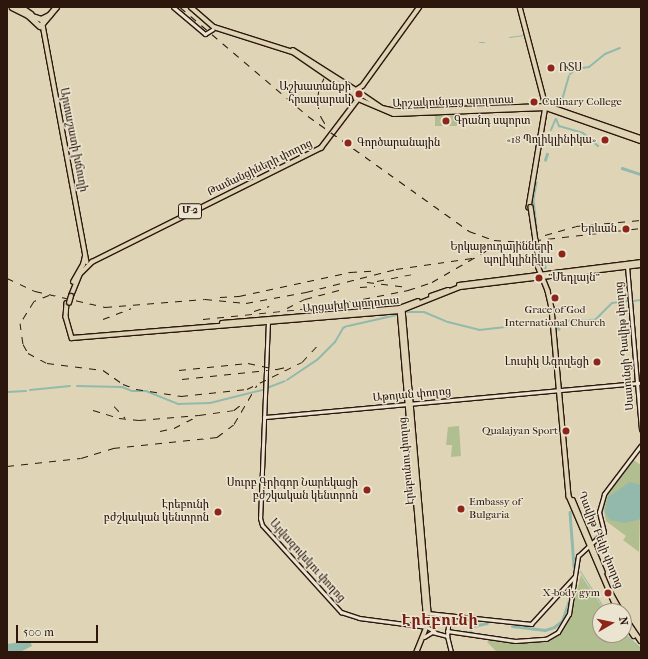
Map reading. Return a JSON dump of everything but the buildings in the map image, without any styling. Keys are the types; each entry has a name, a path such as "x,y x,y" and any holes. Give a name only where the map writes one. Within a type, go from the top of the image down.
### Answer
{"highway":[{"path":"7,7 37,18 48,16 55,7"},
{"name":"Արտաշատի խճուղի","path":"12,7 37,18 40,24"},
{"name":"Արտաշատի խճուղի","path":"16,7 37,18 40,24"},
{"path":"21,7 37,18"},
{"path":"40,24 55,7"}],"main road":[{"path":"173,7 205,34 214,27"},
{"name":"Արշակունյաց պողոտա","path":"191,7 214,27 297,53 334,78 356,97 386,111 408,112 547,107 640,139"},
{"name":"Արշակունյաց պողոտա","path":"194,7 214,27"},
{"path":"356,97 357,90 363,86 421,7"},
{"path":"356,97 363,94 421,7"},
{"path":"521,7 547,107"},
{"name":"Արտաշատի խճուղի","path":"40,24 85,248 86,264"},
{"name":"Արշակունյաց պողոտա","path":"334,78 357,90"},
{"path":"357,90 363,94"},
{"name":"Արշակունյաց պողոտա","path":"363,94 386,111"},
{"name":"Թամանցիների փողոց","path":"86,264 321,148 356,97"},
{"name":"Դավիթ Բեկի փողոց","path":"547,107 530,208 537,261 554,309 571,496 590,545 616,603"},
{"name":"Արցախի պողոտա","path":"86,264 73,280 68,303 66,318 74,336 401,309 457,287 627,263 641,264"},
{"name":"Սասունցի Դավիթ փողոց","path":"627,263 639,383 641,429"},
{"name":"Էրեբունու փողոց","path":"401,309 428,613 427,625"},
{"name":"Այվազովսկու փողոց","path":"268,320 260,518 262,526 341,612 359,618 422,626 427,625"},
{"name":"Աթոյան փողոց","path":"264,417 639,383"},
{"path":"417,652 428,633 435,632 515,641 549,639 561,628 569,614 572,583 575,576 578,556 604,532 599,512 604,494 641,445"},
{"path":"428,613 531,624 572,583"},
{"path":"449,616 446,634 451,652"},
{"path":"424,638 427,625 435,632"},
{"path":"632,628 641,641"},
{"path":"632,632 641,644"}],"green space":[{"path":"480,104 486,106 415,109 415,106"},
{"name":"Գրանդ սպորտ","path":"435,115 457,115 457,126 435,126"},
{"path":"459,426 461,456 451,457 452,445 446,445 448,427"},
{"path":"632,459 641,465 639,552 623,540 626,536 606,521 604,511 601,510 605,494"},
{"path":"581,575 600,603 592,603 592,643 632,643 632,641 641,648 641,652 497,652 487,642 490,638 518,643 551,639 562,629 571,613"}],"water":[{"path":"630,482 641,485 641,519 625,523 610,520 605,513 608,497"},
{"path":"30,641 32,646 20,652 7,652 7,644"}],"waterway":[{"path":"509,37 524,35"},
{"path":"479,42 484,42"},
{"path":"570,74 576,69 589,67 605,54 620,48"},
{"path":"562,100 569,76"},
{"path":"556,119 559,126 583,133 598,146"},
{"path":"551,130 555,120"},
{"path":"545,160 547,154"},
{"path":"622,168 641,174"},
{"path":"536,182 533,199 536,228"},
{"path":"539,251 545,267"},
{"path":"633,301 641,300"},
{"path":"561,321 595,320 612,303 628,301"},
{"path":"406,312 424,312 448,322 479,330 552,322"},
{"path":"348,326 397,315"},
{"path":"287,380 318,359 335,342 343,328 347,326"},
{"path":"267,388 285,381"},
{"path":"30,390 70,386"},
{"path":"77,386 122,387 132,391 146,391 178,404 210,403 262,390"},
{"path":"7,392 26,391"},
{"path":"570,512 574,567"},
{"path":"580,571 601,603"},
{"path":"512,626 545,630 554,627 562,621 569,601"},
{"path":"469,632 473,626 487,623"},
{"path":"632,641 641,649"}],"railway":[{"path":"180,7 308,116 469,231 494,240 520,242 641,228"},
{"path":"324,78 319,89 317,102 321,117 327,127"},
{"path":"545,235 576,226 641,220"},
{"path":"203,319 322,307 408,290 432,282 491,248 506,245"},
{"path":"7,278 35,291 105,307 205,299 246,303 306,292 396,269 472,258"},
{"path":"220,297 239,296 350,272 372,271"},
{"path":"377,281 412,274"},
{"path":"367,282 406,287"},
{"path":"360,287 375,286"},
{"path":"287,308 305,299 343,289"},
{"path":"49,295 34,301 20,323 23,344 28,353 47,363 103,370 123,384 136,389 181,396 247,389 302,362 320,343"},
{"path":"254,311 269,306"},
{"path":"103,319 131,308"},
{"path":"179,370 248,363 277,369 286,367"},
{"path":"182,379 268,370"},
{"path":"7,466 81,458 113,448 217,437 234,424 257,385"},
{"path":"160,431 174,428 199,415 234,410 243,403"},
{"path":"114,406 125,418"},
{"path":"93,410 119,418 139,420 199,415"}],"place":[{"name":"ՌՏՍ","path":"551,68"},
{"name":"Աշխատանքի հրապարակ","path":"359,94"},
{"name":"Culinary College","path":"534,102"},
{"name":"Գրանդ սպորտ","path":"446,121"},
{"name":"«18 Պոլիկլինիկա»","path":"605,140"},
{"name":"Գործարանային","path":"348,143"},
{"name":"Երևան","path":"626,229"},
{"name":"Երկաթուղայինների պոլիկլինիկա","path":"562,254"},
{"name":"\"Մեդլայն\"","path":"539,278"},
{"name":"Grace of God International Church","path":"555,298"},
{"name":"Լուսիկ Ագուլեցի","path":"597,362"},
{"name":"Qualajyan Sport","path":"566,431"},
{"name":"Սուրբ Գրիգոր Նարեկացի բժշկական կենտրոն","path":"367,490"},
{"name":"Embassy of Bulgaria","path":"461,509"},
{"name":"Էրեբունի բժշկական կենտրոն","path":"218,512"},
{"name":"X-body gym","path":"608,593"}],"district":[{"name":"Էրեբունի","path":"440,621"}]}
